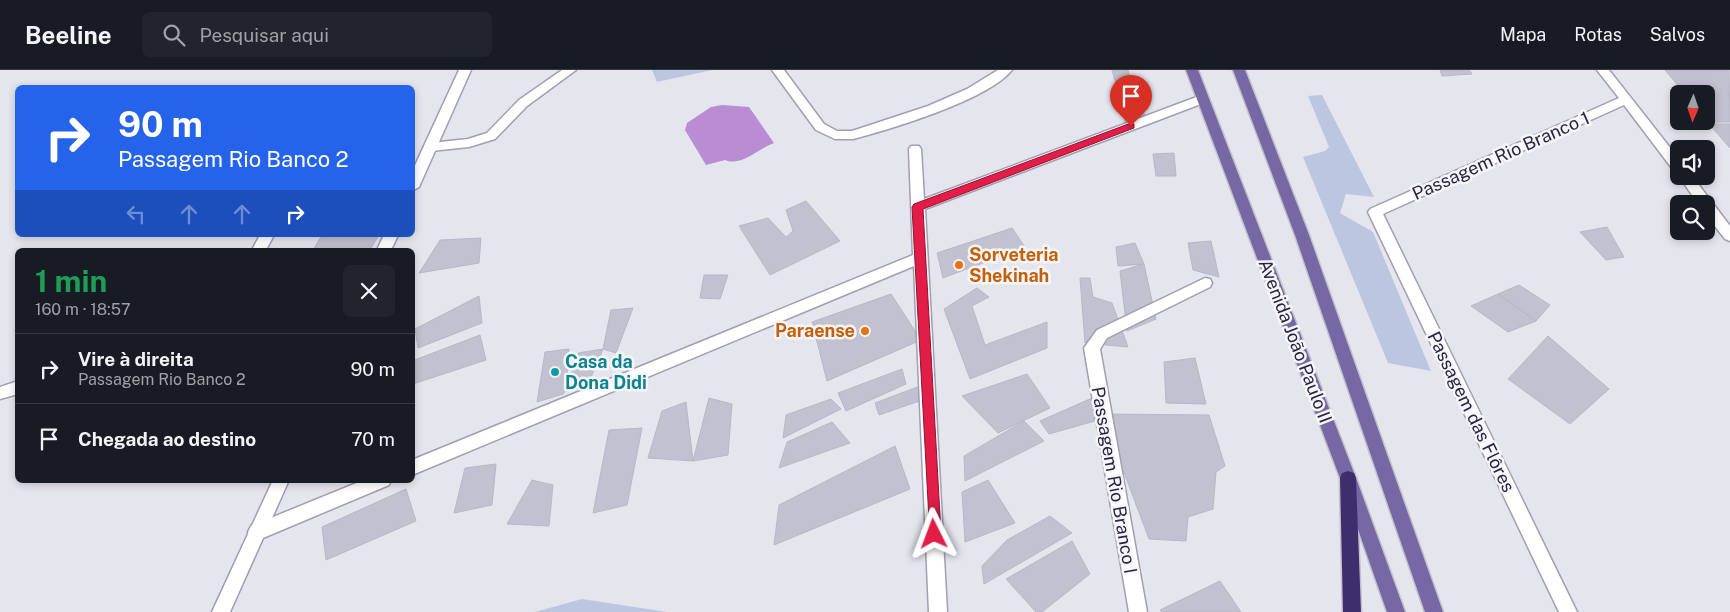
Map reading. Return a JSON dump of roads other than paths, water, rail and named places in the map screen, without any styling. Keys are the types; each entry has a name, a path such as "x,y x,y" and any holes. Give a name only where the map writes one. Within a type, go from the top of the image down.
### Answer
{"highway":[{"path":"1348,478 1352,612"}],"main road":[{"name":"Avenida João Paulo II","path":"1192,70 1348,478 1396,612"},
{"path":"1239,70 1308,252 1434,612"}],"street":[{"path":"415,182 465,70"},
{"path":"431,147 469,143 491,136 523,103 570,70"},
{"path":"778,70 820,128 835,135 853,135 967,95 992,82 1006,70"},
{"path":"1602,70 1670,156"},
{"path":"917,207 1202,99"},
{"name":"Passagem Rio Branco 1","path":"1374,212 1626,99"},
{"path":"915,149 938,612"},
{"name":"Passagem das Flôres","path":"1374,212 1568,612"},
{"path":"1715,216 1730,236"},
{"path":"415,467 920,258"},
{"name":"Passagem Rio Branco I","path":"1138,612 1092,348 1102,334 1205,283"},
{"path":"0,393 15,388"},
{"path":"222,612 280,483"},
{"path":"257,532 376,483"}],"place":[{"name":"Sorveteria Shekinah","path":"959,265"},
{"name":"Paraense","path":"865,331"},
{"name":"Casa da Dona Didi","path":"555,372"}]}
